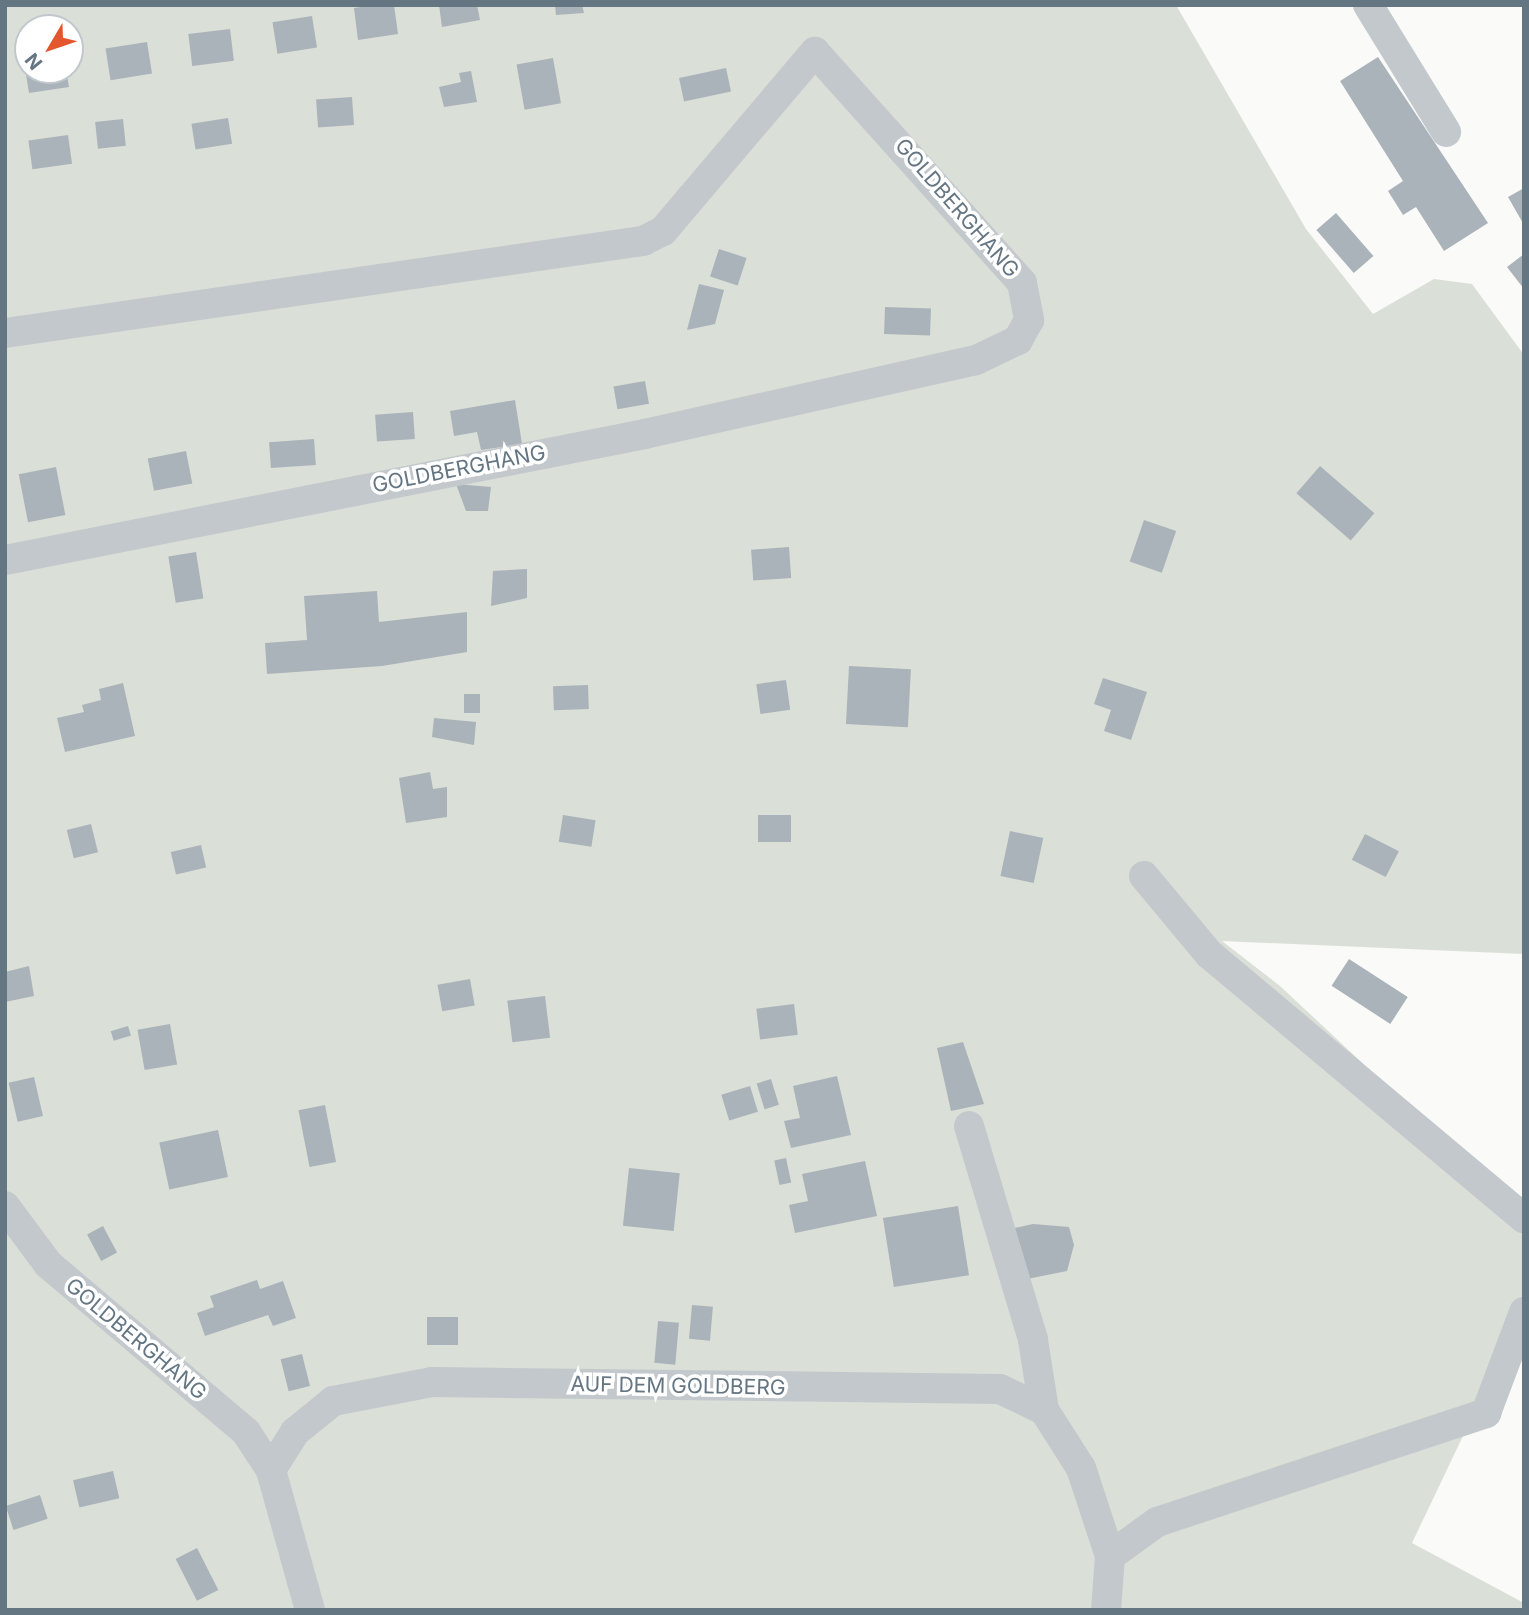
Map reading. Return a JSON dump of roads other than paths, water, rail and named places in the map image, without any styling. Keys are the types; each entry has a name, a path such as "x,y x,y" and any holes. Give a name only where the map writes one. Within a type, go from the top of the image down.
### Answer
{"lane":[{"path":"1368,5 1446,132"},
{"name":"GOLDBERGHANG","path":"5,334 643,241 663,231 815,52 1022,283 1030,320 1018,340 976,360 645,434 5,559"},
{"path":"1144,876 1209,954 1524,1218"},
{"path":"969,1126 1032,1340 1044,1409 1082,1468 1110,1556 1106,1610"},
{"name":"GOLDBERGHANG","path":"5,1206 48,1264 246,1432 271,1470"},
{"path":"1110,1556 1157,1522 1486,1413 1524,1312"},
{"name":"AUF DEM GOLDBERG","path":"271,1470 295,1432 333,1401 432,1382 1000,1389 1044,1409"},
{"path":"271,1470 310,1610"}]}
